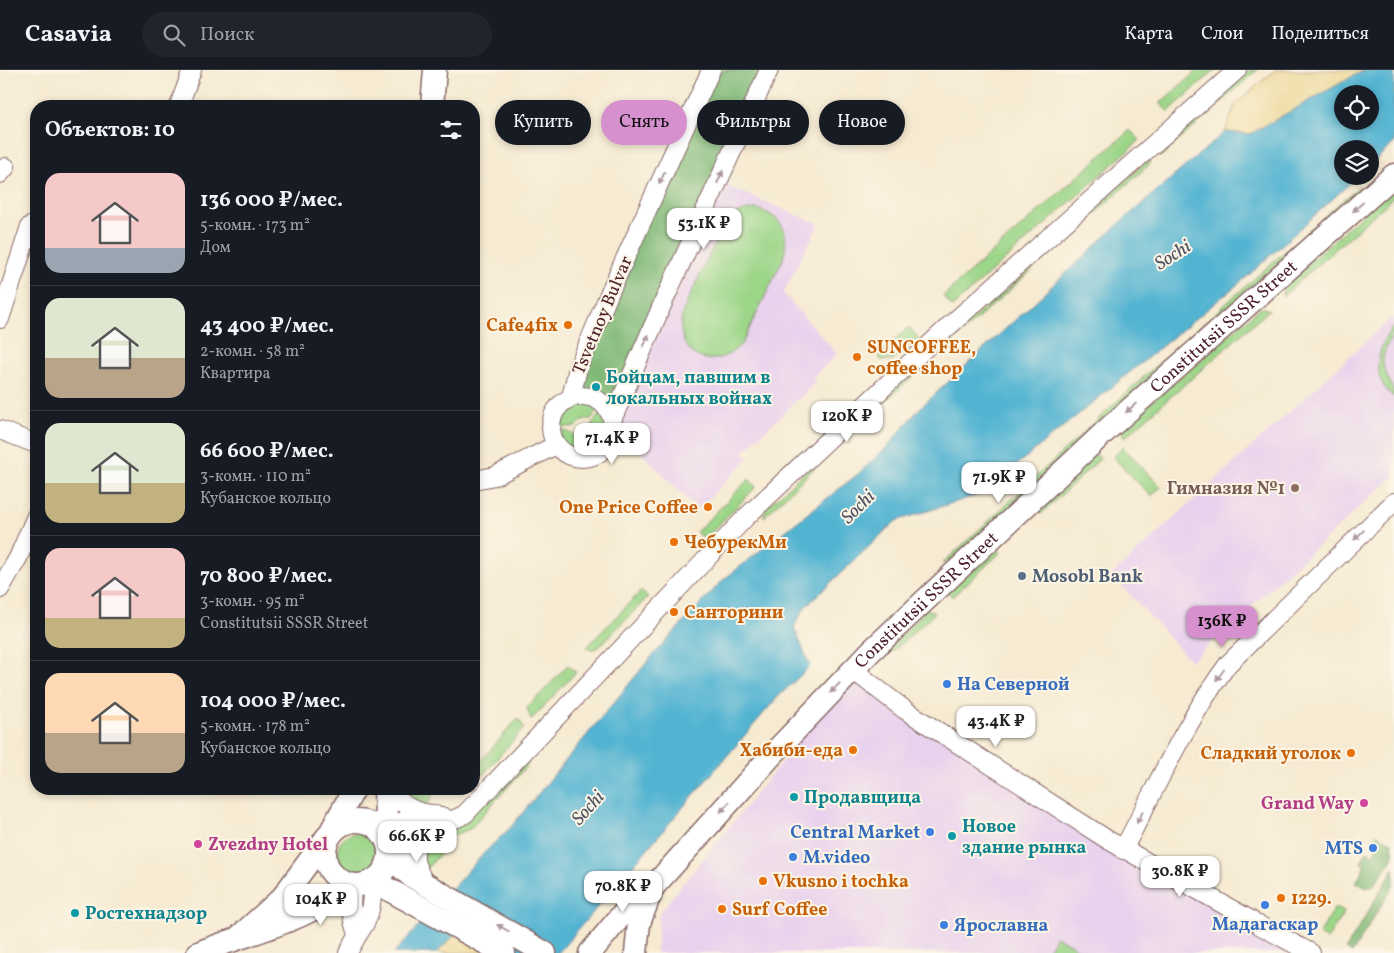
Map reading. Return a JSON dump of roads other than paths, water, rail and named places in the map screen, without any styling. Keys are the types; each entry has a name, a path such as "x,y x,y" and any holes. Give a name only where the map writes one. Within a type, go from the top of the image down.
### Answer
{"main road":[{"path":"433,100 436,70"},
{"name":"Constitutsii SSSR Street","path":"655,885 771,756 853,670 1110,427 1394,175"},
{"path":"351,795 330,834 324,851 329,870 335,877 380,855"},
{"path":"198,953 291,920 334,899 380,855 385,795"},
{"path":"239,938 282,898 336,828 350,821 358,820 409,899 504,953"},
{"path":"380,855 411,876 545,953"},
{"path":"590,953 620,916 655,885"},
{"path":"636,953 639,923 655,885"}],"street":[{"path":"181,100 192,70"},
{"name":"Tsvetnoy Bulvar","path":"571,397 578,368 609,294 711,70"},
{"path":"613,418 769,70"},
{"path":"348,953 357,934 353,925 351,903 380,855 462,816 746,518 949,326 1237,70"},
{"path":"0,319 30,226"},
{"path":"588,396 597,398 610,410 613,418 614,428 608,446 592,457 572,457 556,445 551,430 553,415 557,408 571,397 588,396"},
{"path":"0,430 30,442"},
{"path":"480,479 495,476 556,445"},
{"path":"1123,850 1174,753 1215,682 1228,664 1394,502"},
{"path":"0,589 18,558 30,530"},
{"path":"853,670 905,710 1123,850 1311,953"},
{"path":"395,795 401,803 414,811 425,814 462,816"},
{"path":"380,855 415,841 432,827 462,816"},
{"path":"415,841 415,862 425,883"}],"water":[{"name":"Sochi","path":"1364,70 1394,70 1394,143 1379,157 1379,140 1334,140 1334,185 1348,185 1249,275 981,494 896,521 805,607 794,627 810,666 776,699 558,953 515,953 458,931 437,953 394,953 482,855 510,828 653,655 723,580 858,474 887,447 919,409 1122,221 1225,132 1250,134 1334,87 1334,130 1379,130 1379,85 1337,85"}],"place":[{"name":"Cafe4fix","path":"568,325"},
{"name":"SUNCOFFEE, coffee shop","path":"857,357"},
{"name":"Бойцам, павшим в локальных войнах","path":"596,387"},
{"name":"Гимназия №1","path":"1295,488"},
{"name":"One Price Coffee","path":"708,507"},
{"name":"ЧебурекМи","path":"674,542"},
{"name":"Mosobl Bank","path":"1022,576"},
{"name":"Санторини","path":"674,612"},
{"name":"На Северной","path":"947,684"},
{"name":"Хабиби-еда","path":"853,750"},
{"name":"Сладкий уголок","path":"1351,753"},
{"name":"Продавщица","path":"794,797"},
{"name":"Grand Way","path":"1364,803"},
{"name":"Central Market","path":"930,832"},
{"name":"Новое здание рынка","path":"952,836"},
{"name":"Zvezdny Hotel","path":"198,844"},
{"name":"MTS","path":"1373,848"},
{"name":"M.video","path":"793,857"},
{"name":"Vkusno i tochka","path":"763,881"},
{"name":"1229.","path":"1281,898"},
{"name":"Мадагаскар","path":"1265,905"},
{"name":"Surf Coffee","path":"722,909"},
{"name":"Ростехнадзор","path":"75,913"},
{"name":"Ярославна","path":"944,925"}]}
